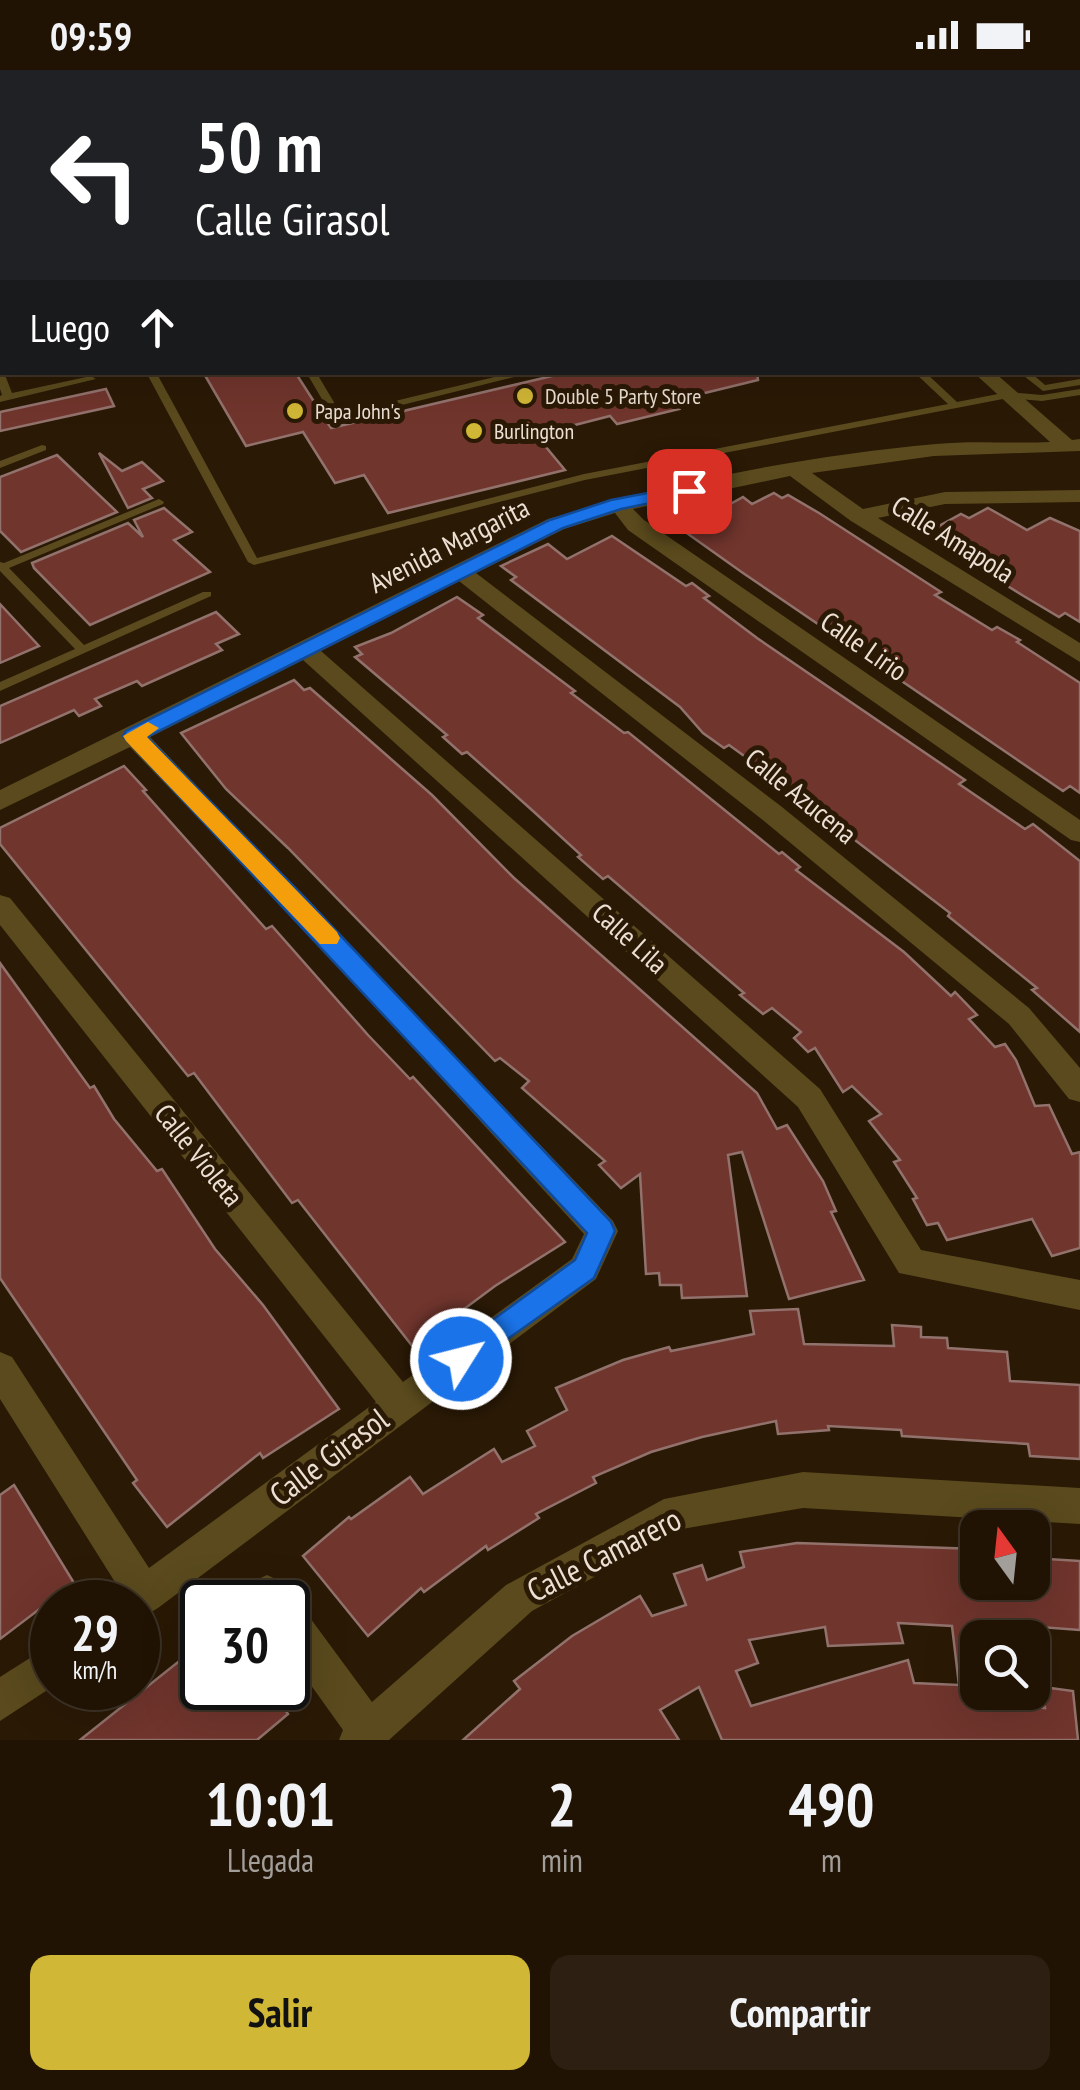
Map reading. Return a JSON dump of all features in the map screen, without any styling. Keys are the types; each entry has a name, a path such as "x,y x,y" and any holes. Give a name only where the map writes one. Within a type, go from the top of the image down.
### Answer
{"street":[{"path":"985,375 1074,446"},
{"name":"Avenida Margarita","path":"0,801 556,524 618,504 796,471 938,450 1074,446"},
{"name":"Calle Amapola","path":"796,471 859,516 1080,654"},
{"path":"859,516 945,498 1077,500"},
{"name":"Calle Lirio","path":"618,504 636,525 1080,833"},
{"name":"Calle Azucena","path":"462,573 773,814 1019,1016 1080,1090"},
{"name":"Calle Lila","path":"306,650 808,1098 910,1264 1080,1295"},
{"name":"Calle Girasol","path":"134,736 299,906 602,1231 584,1269 160,1584"},
{"name":"Calle Violeta","path":"0,904 399,1404"},
{"path":"0,1368 128,1580"},
{"name":"Calle Camarero","path":"364,1736 519,1598 677,1512 802,1490 1080,1506"},
{"path":"310,1656 364,1736"},
{"path":"0,1702 30,1680"}],"lane":[{"path":"0,375 4,398 90,378"},
{"path":"153,375 254,562 584,477 1008,395 1042,398 1080,392"},
{"path":"313,375 338,418 517,375"},
{"path":"922,375 955,405"},
{"path":"1028,375 1043,388 1080,382"},
{"path":"0,465 42,448"},
{"path":"82,650 1,567 160,502"},
{"path":"0,687 207,594"}],"building":[{"path":"205,375 297,375 331,428 556,375 757,375 758,380 672,401 679,409 617,424 610,416 536,435 565,470 388,513 364,475 335,483 303,432 246,446"},
{"path":"106,389 114,406 0,431 0,412"},
{"path":"99,453 122,471 142,462 163,481 143,489 152,498 128,508"},
{"path":"57,455 117,512 21,552 0,531 0,477"},
{"path":"774,493 782,498 788,495 819,513 941,592 935,595 992,630 997,627 1020,640 1017,642 1080,683 1080,793 1070,786 1063,791 743,573 681,529 687,526 677,520 713,502 723,508 743,497 752,504"},
{"path":"164,508 192,532 174,540 210,572 90,625 34,568 32,563 128,523 143,537 134,520"},
{"path":"988,508 1027,530 1050,518 1080,531 1080,622 1065,613 1059,617 937,542 942,540 928,532 961,514 969,518"},
{"path":"612,536 686,586 692,583 709,596 704,598 757,638 965,780 959,784 1025,829 1033,824 1080,861 1080,1032 1032,990 1037,988 948,916 950,913 765,771 729,745 724,748 703,733 680,707 511,580 516,577 501,566 548,544 567,559"},
{"path":"457,597 483,615 478,618 575,691 571,693 624,733 628,732 779,854 782,852 800,867 796,870 904,952 951,996 955,992 977,1015 969,1019 995,1047 1005,1044 1035,1106 1049,1105 1072,1154 1080,1152 1080,1248 1052,1256 1032,1219 947,1240 938,1223 927,1225 913,1199 917,1198 894,1162 900,1160 869,1121 881,1114 852,1086 843,1092 815,1048 808,1052 794,1038 801,1032 772,1008 763,1014 740,995 744,993 608,876 603,879 533,811 467,752 462,754 443,737 447,735 355,657 362,654 355,647 391,633"},
{"path":"0,604 39,646 0,663"},
{"path":"216,612 239,634 216,644 222,650 142,686 137,681 95,699 101,706 79,716 74,710 0,743 0,706"},
{"path":"294,680 304,690 310,688 432,795 514,878 757,1093 777,1129 787,1125 823,1181 836,1211 831,1212 864,1280 789,1299 742,1152 728,1155 747,1296 682,1298 681,1285 660,1285 659,1273 646,1274 640,1174 621,1188 599,1165 605,1161 522,1088 529,1081 500,1058 495,1061 226,789 181,733"},
{"path":"124,766 266,929 272,926 368,1035 410,1079 413,1077 565,1242 495,1286 413,1347 298,1200 292,1203 194,1073 188,1076 0,844 0,828"},
{"path":"0,963 90,1088 94,1086 114,1119 157,1171 162,1169 215,1249 263,1305 339,1409 263,1458 260,1453 167,1527 133,1483 137,1480 0,1278"},
{"path":"798,1309 804,1344 894,1346 892,1325 921,1327 921,1337 947,1338 948,1348 1007,1352 1010,1381 1080,1385 1080,1459 1030,1456 1028,1444 902,1436 901,1430 828,1426 829,1430 778,1434 776,1421 702,1437 651,1452 593,1477 596,1483 536,1514 539,1518 488,1550 486,1546 424,1592 421,1588 368,1636 303,1556 349,1517 410,1477 423,1494 494,1449 502,1462 535,1446 527,1431 567,1410 556,1388 623,1360 669,1347 671,1351 754,1334 750,1311"},
{"path":"14,1485 72,1580 30,1580 30,1616 0,1639 0,1495"},
{"path":"797,1543 960,1548 960,1600 1050,1600 1050,1559 1080,1561 1080,1630 1050,1628 1050,1620 960,1620 960,1710 1050,1710 1050,1688 1073,1691 1078,1740 722,1740 699,1687 660,1710 679,1740 463,1740 520,1689 514,1681 572,1636 640,1596 652,1616 686,1605 674,1574 702,1565 707,1580 744,1567 740,1552","holes":["898,1623 952,1626 959,1685 914,1683 908,1660 751,1706 736,1671 758,1663 749,1640 825,1627 828,1646 903,1643"]},
{"path":"180,1660 180,1710 285,1710 288,1714 257,1740 80,1740 118,1710 160,1710 160,1676"}],"slow traffic":[{"path":"148,728 134,736 329,938"}],"place":[{"name":"Double 5 Party Store","path":"525,396"},
{"name":"Papa John's","path":"295,411"},
{"name":"Burlington","path":"474,431"}],"route":[{"path":"461,1359 584,1269 602,1231 299,906 134,736 556,524 618,504 689,491"}]}
